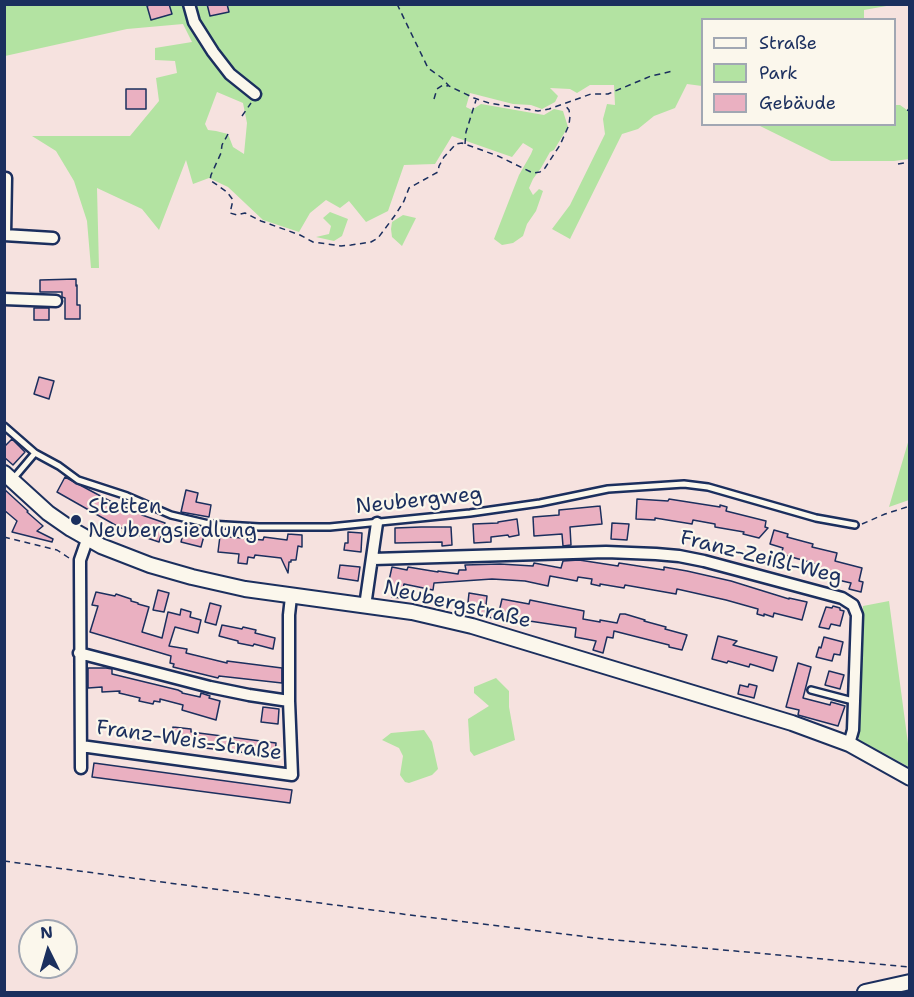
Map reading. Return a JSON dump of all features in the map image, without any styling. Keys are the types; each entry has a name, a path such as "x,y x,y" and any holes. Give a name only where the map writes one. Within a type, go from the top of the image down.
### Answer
{"street":[{"path":"189,4 194,22 213,52 230,74 255,94"},
{"path":"6,178 5,235 53,238"},
{"path":"4,299 56,300"},
{"name":"Neubergstraße","path":"8,476 57,520 87,540 132,558 183,575 224,585 291,597 422,614 493,632 777,717 849,744 909,778"},
{"path":"365,606 377,522"},
{"path":"81,768 80,560 87,540"},
{"name":"Franz-Zeißl-Weg","path":"373,559 606,552 656,554 704,561 842,598 854,605 857,615 853,730 849,744"},
{"path":"79,653 210,687 288,701 291,597"},
{"name":"Franz-Weis-Straße","path":"81,746 292,775 288,701"},
{"path":"865,993 909,982"}],"lane":[{"name":"Neubergweg","path":"4,426 35,453 83,482 127,496 171,515 203,523 313,527 377,522 470,513 540,503 608,489 684,484 708,488 816,518 855,525"},
{"path":"8,476 35,453"},
{"path":"811,690 854,702"}],"path":[{"path":"397,4 428,68 449,86"},
{"path":"434,99 436,89 443,85 477,99 538,111 591,94 608,94 651,76 673,71"},
{"path":"242,116 249,108 255,94"},
{"path":"465,144 466,132 477,99"},
{"path":"228,134 210,180 227,192 233,200 230,213 237,215 245,213 313,242 341,246 372,242 378,238 400,207 409,188 438,172 444,157 456,144 465,144 510,161 533,173 540,172 560,145 569,125 569,110 564,104"},
{"path":"898,164 909,162"},
{"path":"855,525 909,506"},
{"path":"4,537 57,550 69,558 80,560"},
{"path":"4,861 604,939 909,967"}],"green space":[{"path":"4,5 892,5 864,10 864,18 701,18 701,86 687,84 675,108 654,116 638,129 622,134 570,239 552,229 570,205 605,134 603,119 607,104 615,105 614,85 590,85 577,93 570,89 550,88 558,96 555,102 542,109 470,93 466,107 472,110 481,104 544,115 554,109 563,111 568,127 533,179 529,188 533,195 539,189 543,191 523,236 513,243 502,245 494,239 519,175 533,149 523,143 512,157 452,136 435,164 404,165 388,211 366,222 349,201 340,208 326,200 310,213 299,232 263,220 228,187 209,178 193,184 186,160 159,230 142,209 97,188 99,268 91,268 87,221 74,181 56,151 32,136 130,136 159,101 156,78 177,73 175,61 155,60 155,48 192,42 183,24 127,29 5,56","holes":["217,92 243,103 247,123 244,154 233,147 228,134 208,130 205,124"]},
{"path":"896,105 907,110 909,106 909,159 831,161 760,126 896,126"},
{"path":"330,212 348,219 342,236 334,241 316,237 329,234 331,226 323,218"},
{"path":"403,215 416,218 402,246 392,237 391,229 392,222"},
{"path":"909,439 909,500 889,507"},
{"path":"889,601 909,751 909,767 859,740 863,606"},
{"path":"496,678 509,691 509,707 515,740 474,756 470,751 468,719 489,706 474,693 474,687"},
{"path":"424,730 432,742 438,769 432,775 409,783 405,782 400,775 403,756 399,748 382,740 391,733"}],"building":[{"path":"169,4 172,14 151,20 147,6"},
{"path":"207,4 227,4 229,12 210,16"},
{"path":"126,89 146,89 146,109 126,109"},
{"path":"76,279 80,319 65,319 65,298 62,297 62,292 40,292 40,280"},
{"path":"34,308 49,308 49,320 34,320"},
{"path":"39,377 54,381 49,399 34,394"},
{"path":"12,439 25,452 13,465 4,457 4,447"},
{"path":"65,477 121,507 165,523 159,542 117,526 57,492"},
{"path":"4,489 43,526 37,531 53,539 52,542 12,532 17,521 4,510"},
{"path":"186,490 198,493 196,502 211,505 209,517 181,512"},
{"path":"637,499 668,501 669,499 720,507 720,505 727,507 726,511 766,521 765,527 768,528 759,538 743,534 744,532 715,527 715,524 693,520 692,524 655,518 655,520 636,519"},
{"path":"600,506 602,524 570,527 571,545 563,546 562,534 534,536 533,517 559,515 559,510"},
{"path":"517,519 519,535 491,537 491,542 474,543 473,524 498,523"},
{"path":"612,523 629,524 627,540 611,539"},
{"path":"188,527 205,532 201,547 181,542 184,530 186,531"},
{"path":"451,527 452,545 442,546 442,542 395,543 395,528"},
{"path":"774,530 788,534 787,537 813,544 812,547 837,553 835,561 862,568 859,581 863,582 861,592 849,589 851,583 838,580 840,574 815,569 816,564 781,554 783,548 770,544"},
{"path":"348,532 362,533 361,552 344,550 345,543 348,543"},
{"path":"288,534 302,535 302,547 298,546 296,560 289,562 288,573 281,558 255,555 254,558 248,557 247,564 238,563 239,554 218,552 220,536 287,540"},
{"path":"579,560 618,566 619,563 687,571 807,602 802,620 774,613 773,617 764,614 764,616 757,614 758,609 677,589 676,594 625,585 624,588 600,584 600,586 591,584 592,579 578,577 577,581 550,576 548,586 525,581 492,579 434,583 433,590 404,584 401,598 392,597 393,586 388,585 392,567 458,574 459,570 466,570 465,565 533,566 534,563 561,568 563,561"},
{"path":"340,565 360,567 358,581 338,578"},
{"path":"158,590 169,593 164,612 153,610"},
{"path":"96,592 115,596 116,594 149,607 142,632 162,638 168,612 180,615 181,609 191,612 190,617 201,620 198,633 175,627 169,646 187,649 186,653 227,663 227,661 282,668 282,683 219,676 218,678 173,667 174,664 170,663 171,656 90,632 98,606 92,605"},
{"path":"469,593 487,596 485,614 467,612"},
{"path":"502,599 529,604 530,600 584,611 583,619 600,622 600,620 617,623 620,614 625,614 687,635 682,650 614,631 613,638 607,637 603,653 593,650 596,641 575,637 576,628 516,619 515,623 488,617 489,610 499,612"},
{"path":"210,603 221,606 216,625 205,622"},
{"path":"833,606 844,611 840,626 831,624 829,629 819,627 826,607 832,608"},
{"path":"222,625 256,630 255,633 275,638 273,649 238,643 238,641 219,636"},
{"path":"718,636 737,641 733,645 777,657 773,671 750,664 749,667 712,659"},
{"path":"824,637 843,642 840,655 834,654 832,661 816,657"},
{"path":"798,663 811,667 803,698 830,705 831,702 845,706 838,726 798,715 799,710 786,707"},
{"path":"88,668 112,669 112,674 178,690 182,693 200,697 201,693 210,696 209,698 220,701 216,720 182,710 183,705 160,699 160,702 154,701 153,704 139,701 140,698 119,693 120,691 102,692 102,687 88,688"},
{"path":"829,671 844,675 840,689 825,685"},
{"path":"749,684 757,686 754,698 738,694 740,685 748,687"},
{"path":"263,707 279,709 278,724 261,722"},
{"path":"173,727 191,729 191,732 276,743 275,756 196,747 196,744 171,741"},
{"path":"94,763 292,790 290,803 92,777"}],"place":[{"name":"Stetten Neubergsiedlung","path":"76,520"}]}
